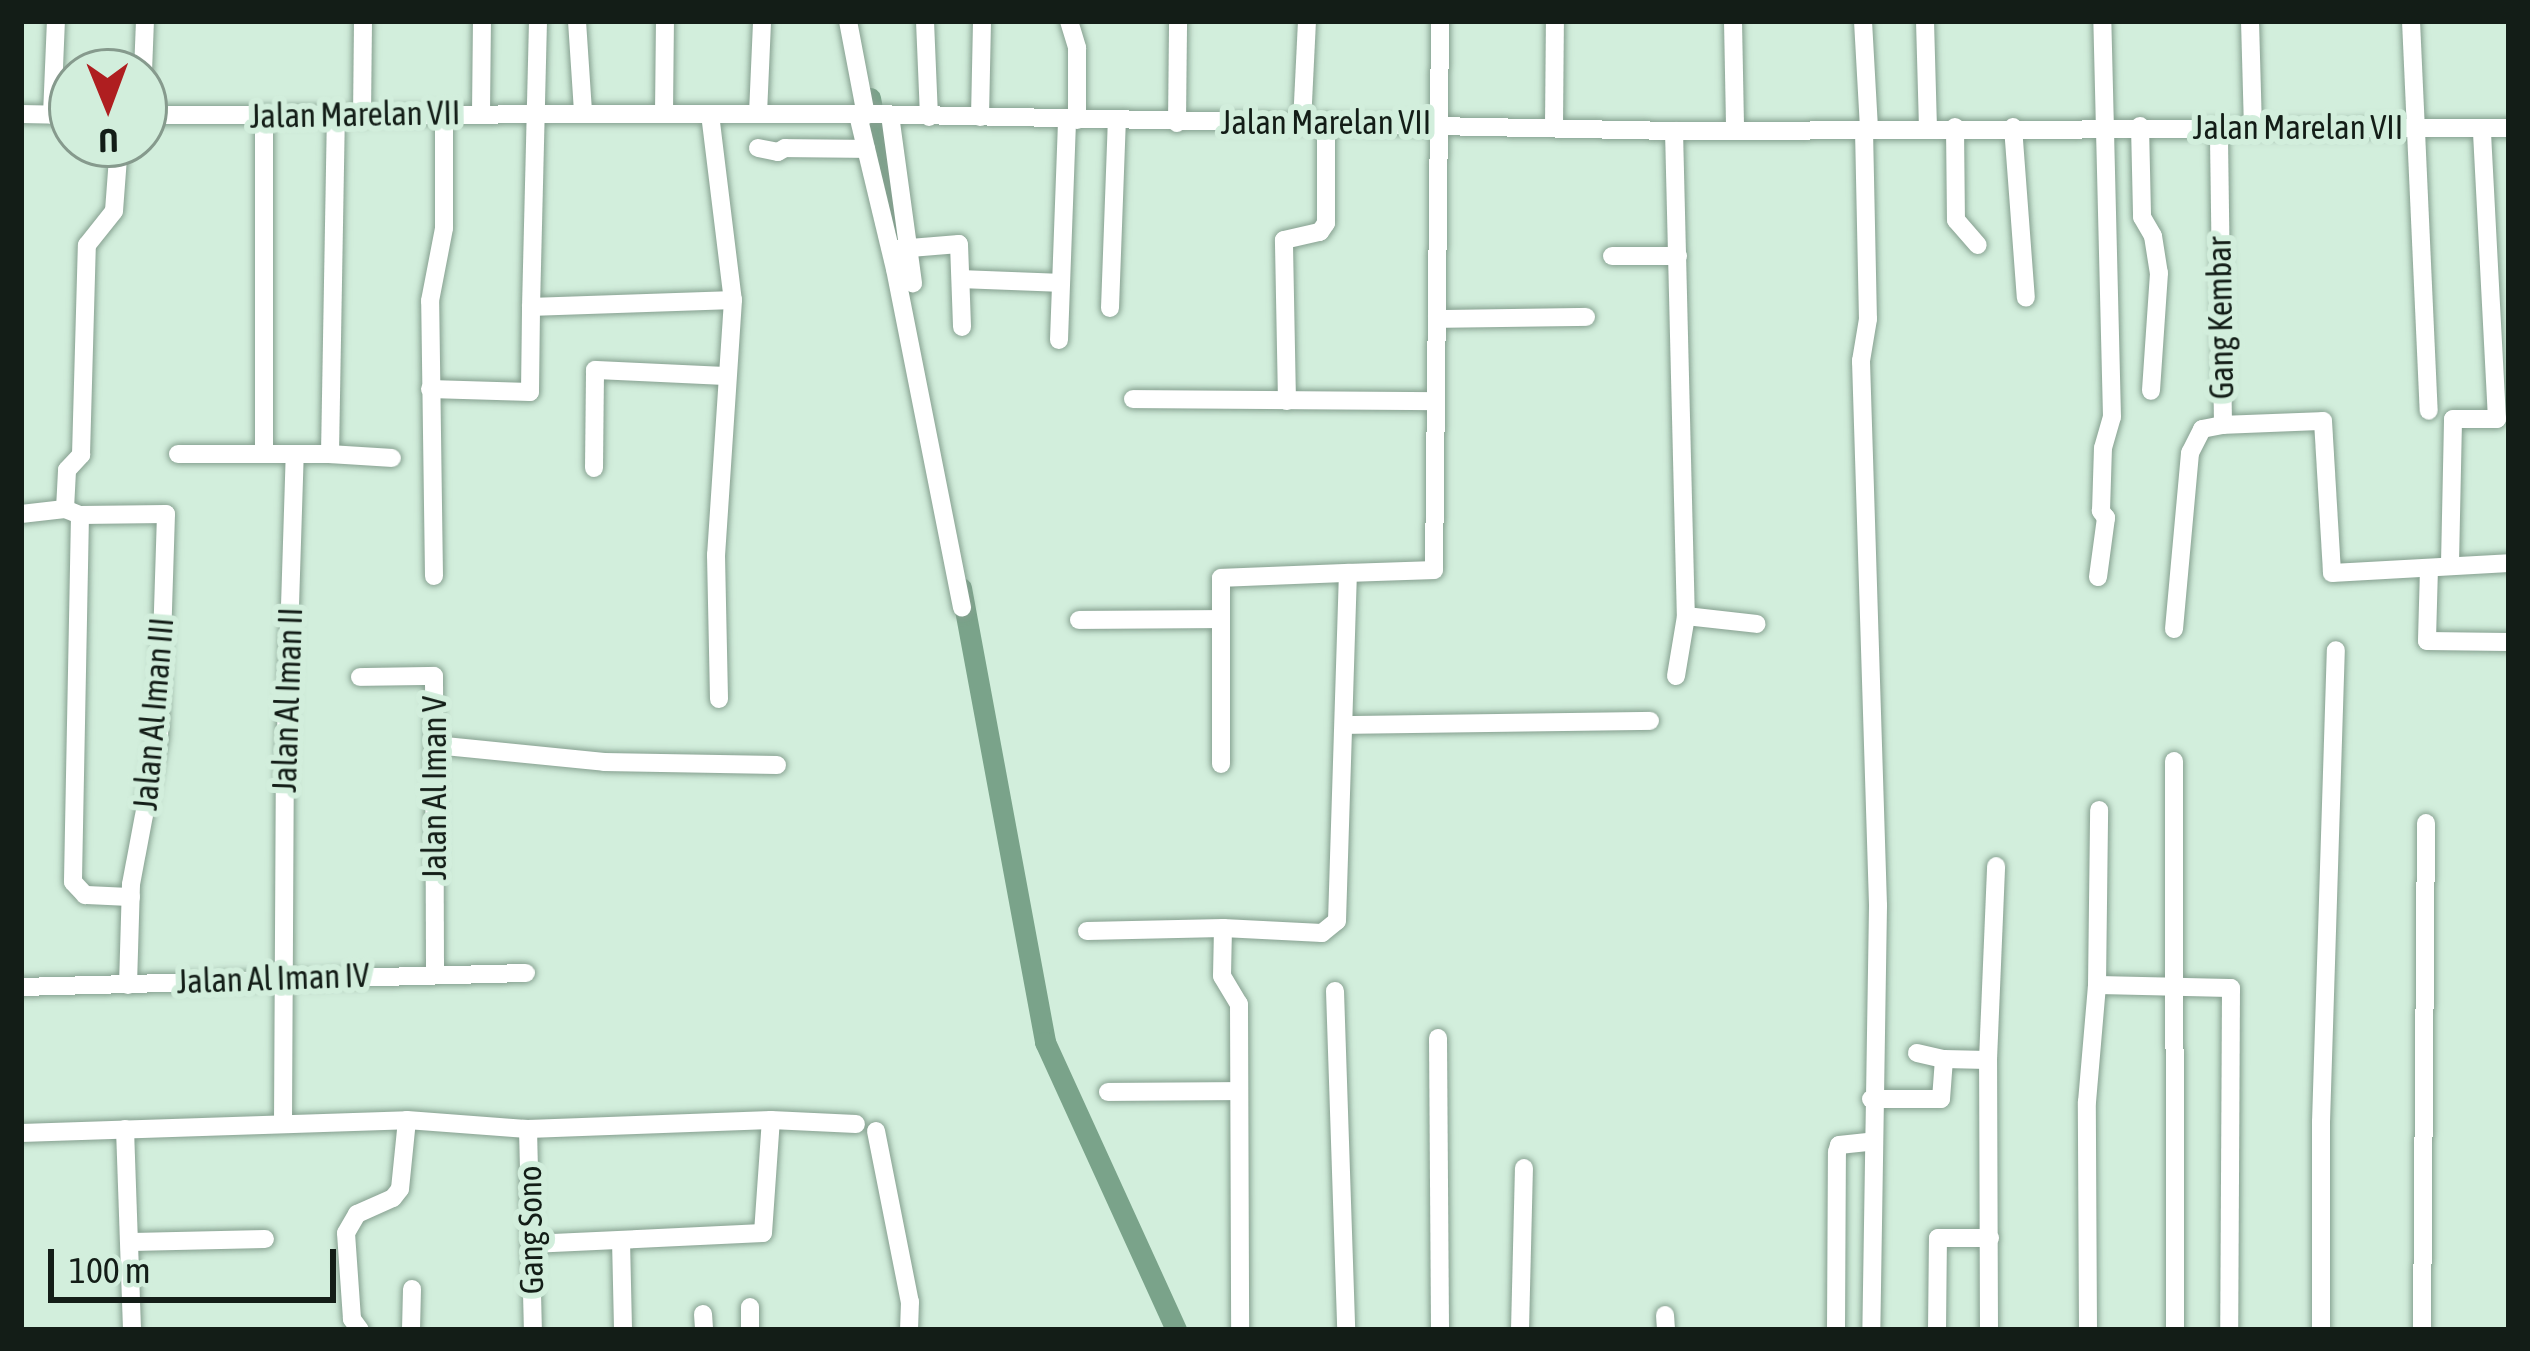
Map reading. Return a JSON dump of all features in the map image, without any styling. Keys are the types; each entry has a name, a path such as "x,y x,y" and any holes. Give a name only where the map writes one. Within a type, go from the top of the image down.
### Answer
{"street":[{"path":"362,118 363,21"},
{"path":"481,113 482,21"},
{"path":"430,389 530,392 538,21"},
{"path":"577,21 583,112"},
{"path":"664,21 664,113"},
{"path":"758,114 762,21"},
{"path":"848,21 874,115 962,607"},
{"path":"925,21 929,116"},
{"path":"980,117 982,21"},
{"path":"1059,340 1077,48 1069,21"},
{"path":"1177,123 1178,21"},
{"path":"1302,123 1306,21"},
{"path":"1221,764 1221,578 1434,570 1440,21"},
{"path":"1554,126 1555,21"},
{"path":"1733,21 1735,130"},
{"path":"1863,21 1868,319 1861,361 1878,906 1870,1330"},
{"path":"1925,21 1928,129"},
{"path":"2098,577 2106,518 2101,511 2103,448 2112,417 2102,21"},
{"path":"2250,21 2253,128"},
{"path":"2411,21 2428,411"},
{"path":"434,576 430,301 444,228 444,114"},
{"path":"710,114 734,300 716,555 719,699"},
{"name":"Jalan Marelan VII","path":"168,115 874,115 1177,123 1439,122 1674,131 2509,128"},
{"path":"874,115 866,149 913,283"},
{"path":"264,117 264,454"},
{"path":"330,454 336,118"},
{"path":"1110,308 1117,121"},
{"path":"1287,400 1284,240 1320,232 1325,223 1326,122"},
{"path":"2140,126 2142,217 2153,236 2159,273 2151,391"},
{"path":"1955,127 1956,220 1978,245"},
{"path":"2013,127 2026,298"},
{"name":"Gang Kembar","path":"2174,629 2190,453 2202,430 2223,425 2219,128"},
{"path":"2450,564 2453,419 2503,419 2494,378 2482,128"},
{"path":"1674,131 1686,616 1676,676"},
{"path":"758,148 778,152 785,148 866,149"},
{"path":"117,168 114,211 87,245 81,455 67,470 72,512 73,882 85,895 130,897"},
{"path":"899,248 959,244 962,328"},
{"path":"1612,256 1678,256"},
{"path":"962,279 1061,283"},
{"path":"531,307 734,300"},
{"path":"1437,319 1586,317"},
{"path":"594,468 596,370 728,376"},
{"path":"1133,399 1436,401"},
{"path":"2223,425 2324,421 2330,571 2509,563"},
{"path":"178,454 392,458"},
{"name":"Jalan Al Iman II","path":"283,1123 296,454"},
{"path":"21,514 72,512"},
{"name":"Jalan Al Iman III","path":"72,512 166,514 160,736 130,897 128,985"},
{"path":"2429,568 2427,640 2509,642"},
{"path":"1087,931 1223,928 1322,933 1335,926 1348,573"},
{"path":"1686,616 1757,624"},
{"path":"1079,620 1220,619"},
{"path":"2321,1330 2336,650"},
{"name":"Jalan Al Iman V","path":"360,677 434,676 435,974"},
{"path":"1346,725 1650,721"},
{"path":"435,746 604,762 777,765"},
{"path":"2174,761 2175,1330"},
{"path":"2088,1330 2087,1102 2097,985 2099,810"},
{"path":"2422,1330 2426,823"},
{"path":"1989,1330 1988,1060 1996,866"},
{"path":"1223,928 1222,976 1239,1004 1240,1330"},
{"name":"Jalan Al Iman IV","path":"21,986 526,973"},
{"path":"2097,985 2230,988 2229,1330"},
{"path":"1335,991 1346,1330"},
{"path":"1438,1038 1440,1330"},
{"path":"1917,1053 1988,1060"},
{"path":"1871,1099 1941,1099 1944,1059"},
{"path":"1108,1092 1239,1091"},
{"path":"360,1330 352,1319 346,1234 357,1214 393,1198 400,1189 407,1120"},
{"path":"21,1133 407,1120 528,1129 771,1120 856,1124"},
{"path":"531,1244 763,1233 771,1120"},
{"path":"125,1129 132,1330"},
{"name":"Gang Sono","path":"528,1129 533,1330"},
{"path":"876,1131 910,1302 909,1330"},
{"path":"1836,1330 1837,1152 1839,1145 1870,1142"},
{"path":"1520,1330 1524,1168"},
{"path":"1937,1330 1938,1238 1990,1238"},
{"path":"132,1242 265,1239"},
{"path":"621,1240 622,1330"},
{"path":"411,1330 412,1289"},
{"path":"750,1307 750,1330"}],"waterway":[{"path":"870,98 900,256"},
{"path":"961,588 1045,1042 1176,1330"}]}
